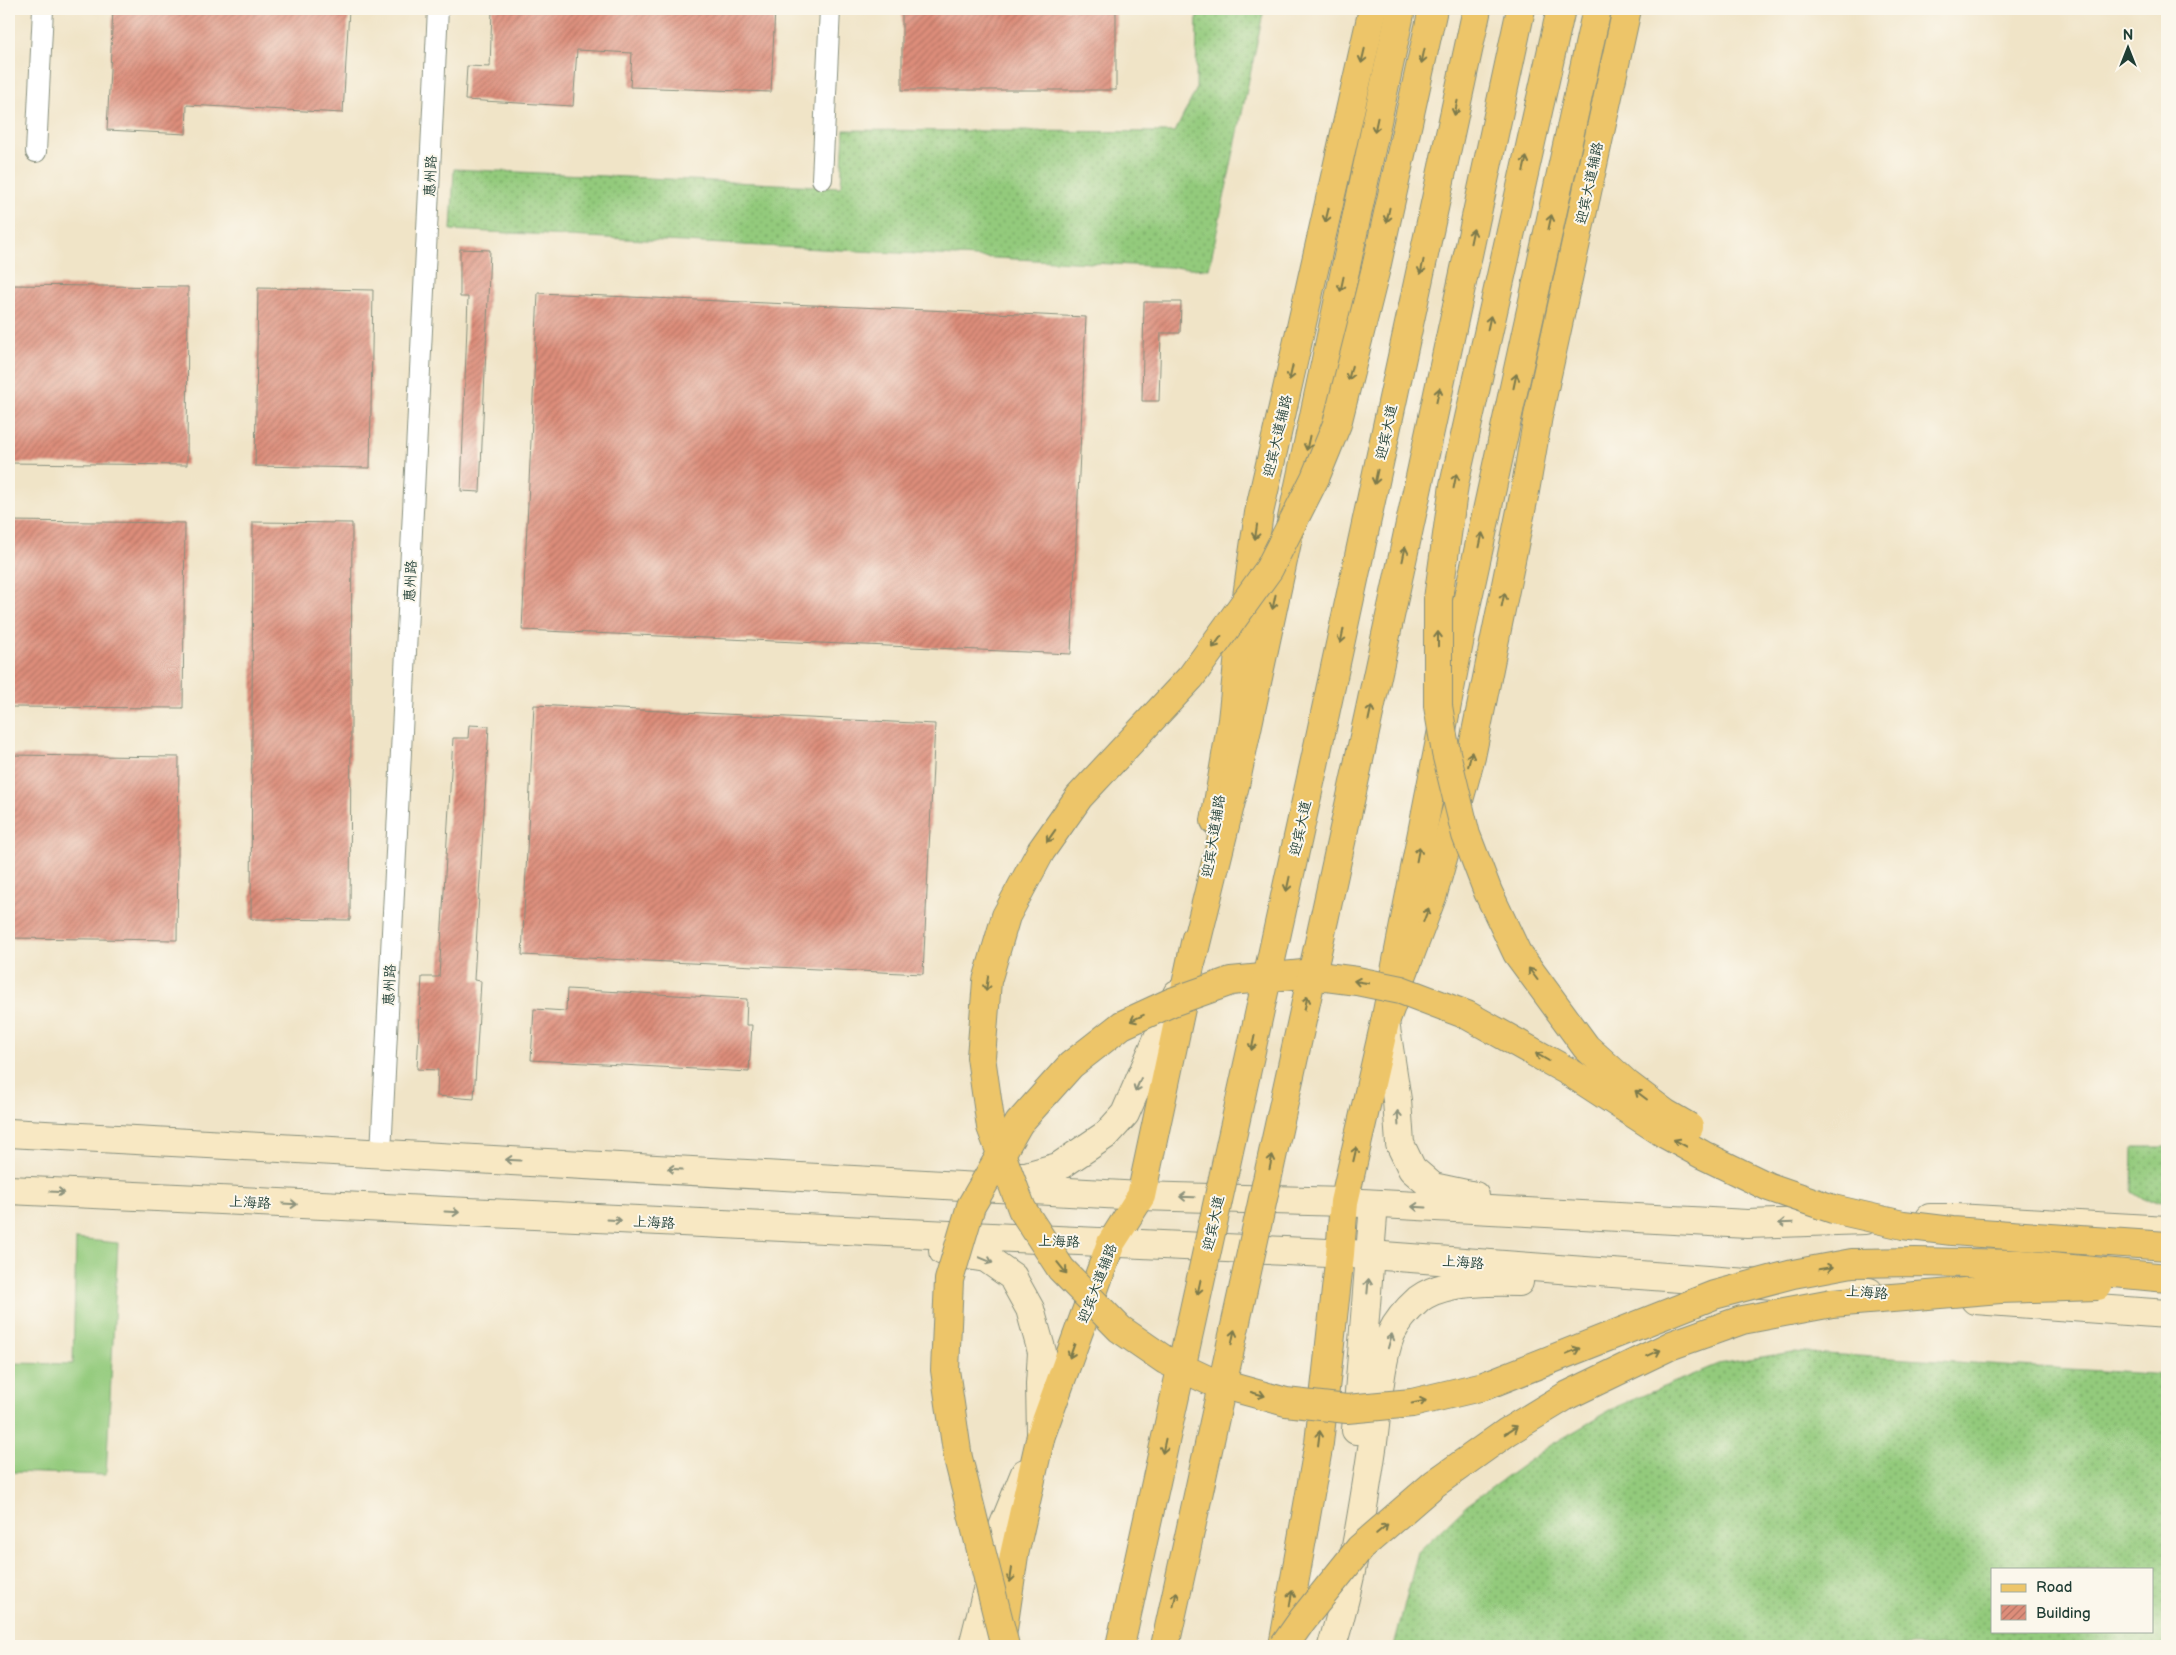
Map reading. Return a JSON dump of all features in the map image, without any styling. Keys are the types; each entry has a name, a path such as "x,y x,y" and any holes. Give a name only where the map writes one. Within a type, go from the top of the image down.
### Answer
{"main road":[{"name":"迎宾大道辅路","path":"1000,1646 1014,1555 1041,1434 1111,1243 1141,1196 1192,960 1232,720 1240,645 1259,513 1373,9"},
{"path":"715,1171 796,1166 928,1175 1026,1176 1058,1167 1107,1134 1125,1114 1192,960 1236,784 1401,9"},
{"path":"1433,9 1376,268 1340,415 1315,478 1270,569 1192,677 1079,796 1041,851 1006,916 987,981 981,1058 991,1127 1022,1209 1061,1269 1120,1329 1165,1360 1210,1381 1286,1402 1347,1409 1412,1403 1484,1386 1714,1296 1793,1274 1852,1264 1914,1262 2020,1264 2167,1278"},
{"name":"迎宾大道","path":"1120,1646 1317,751 1477,9"},
{"path":"1165,1646 1521,9"},
{"path":"1561,9 1454,485 1438,599 1438,706 1446,753 1466,835 1488,892 1513,944 1586,1046 1628,1085 1665,1113 1726,1148 1794,1179 1895,1214 1948,1224 2167,1246"},
{"path":"1597,9 1467,602 1386,1022 1397,1100 1400,1144 1412,1169 1433,1187 1461,1194 1747,1224"},
{"name":"迎宾大道辅路","path":"1283,1646 1319,1443 1344,1202 1386,1022 1433,894 1471,757 1525,491 1538,416 1627,9"},
{"path":"1005,1646 958,1458 945,1370 949,1280 971,1206 1019,1123 1071,1066 1122,1025 1172,1002 1231,981 1303,974 1357,981 1401,990 1467,1014 1571,1073 1665,1134 1703,1155 1768,1187 1833,1209 1903,1224 1952,1231 2167,1246"},
{"path":"9,1133 1141,1196 1344,1202 1747,1224 1956,1218 2167,1230"},
{"name":"上海路","path":"9,1190 1340,1254 2167,1314"},
{"path":"1321,1646 1335,1584 1354,1452 1374,1204"},
{"path":"713,1224 867,1240 986,1258 1013,1277 1030,1309 1042,1352 1040,1384 1041,1434 1003,1527 973,1646"},
{"path":"1332,1646 1344,1605 1368,1476 1385,1357 1391,1334 1406,1313 1421,1298 1444,1288 1492,1281 1788,1286"},
{"path":"1283,1646 1360,1548 1434,1484 1507,1432 1566,1396 1672,1345 1742,1320 1832,1304 2000,1289 2167,1284"}],"street":[{"path":"36,152 43,9"},
{"name":"惠州路","path":"381,1153 438,9"},
{"path":"822,178 830,9"}],"green space":[{"path":"1197,9 1264,9 1209,269 451,230 454,169 841,187 844,130 1175,132 1196,90"},
{"path":"2133,1147 2167,1147 2167,1201 2144,1200 2132,1192"},
{"path":"76,1239 118,1243 106,1475 9,1472 9,1363 73,1364"},
{"path":"1793,1352 2167,1375 2167,1646 1394,1646 1418,1552 1466,1506 1551,1445 1618,1406 1718,1364"}],"building":[{"path":"113,9 349,9 343,113 187,105 186,134 107,130"},
{"path":"492,9 775,9 771,92 630,87 632,53 577,50 573,106 465,100 467,66 490,67"},
{"path":"902,9 1116,9 1116,90 902,90"},
{"path":"460,249 490,250 480,492 461,491 468,297 460,297"},
{"path":"9,285 188,287 187,465 9,463"},
{"path":"258,288 373,290 370,468 255,466"},
{"path":"538,293 1086,317 1071,654 522,630"},
{"path":"1144,302 1181,302 1180,333 1161,333 1159,401 1142,401"},
{"path":"9,521 185,523 183,708 9,707"},
{"path":"253,522 352,523 350,920 251,919"},
{"path":"534,705 935,724 923,974 522,955"},
{"path":"469,725 489,726 474,980 481,981 474,1099 437,1096 438,1070 417,1069 422,977 439,977 453,738 468,738"},
{"path":"9,755 179,757 177,940 9,938"},
{"path":"567,989 747,999 746,1025 752,1025 749,1072 531,1060 534,1009 566,1011"}]}
